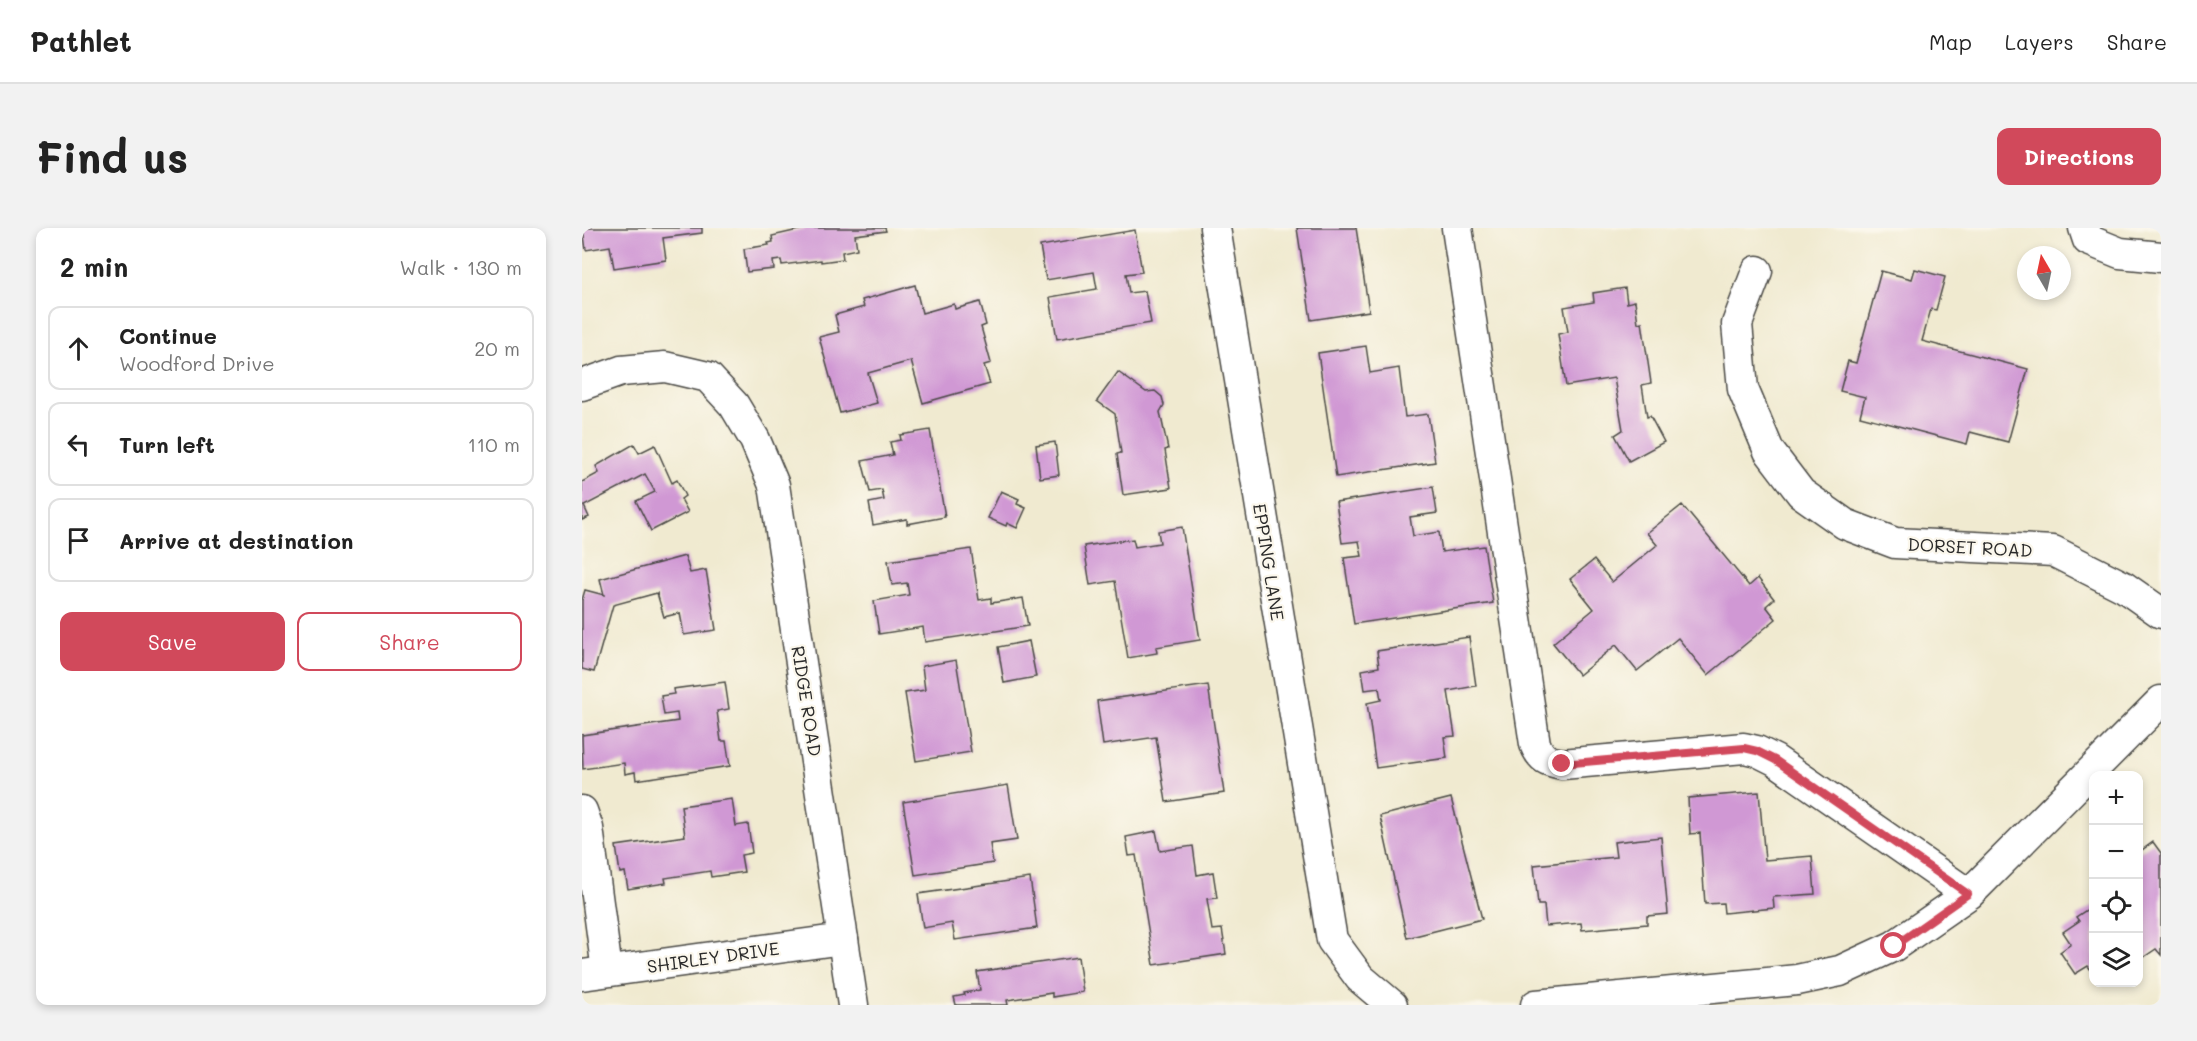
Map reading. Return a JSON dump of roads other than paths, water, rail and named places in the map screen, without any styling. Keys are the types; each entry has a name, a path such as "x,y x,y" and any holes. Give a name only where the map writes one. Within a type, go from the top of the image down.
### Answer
{"street":[{"name":"EPPING LANE","path":"1215,228 1332,940 1360,978 1392,1005"},
{"path":"1457,228 1535,744 1539,753 1546,761 1562,764 1744,748 1757,751 1775,760 1968,894"},
{"path":"2084,228 2088,240 2120,253 2161,257"},
{"name":"DORSET ROAD","path":"1757,271 1737,324 1743,389 1769,451 1801,493 1845,524 1895,543 2053,551 2124,587 2161,613"},
{"name":"RIDGE ROAD","path":"582,385 621,371 665,367 708,377 734,405 755,440 774,485 853,1005"},
{"path":"1536,1005 1797,980 1840,971 1894,946 1968,894 2161,701"},
{"path":"582,811 588,828 594,973"},
{"name":"SHIRLEY DRIVE","path":"594,973 843,939"}]}
